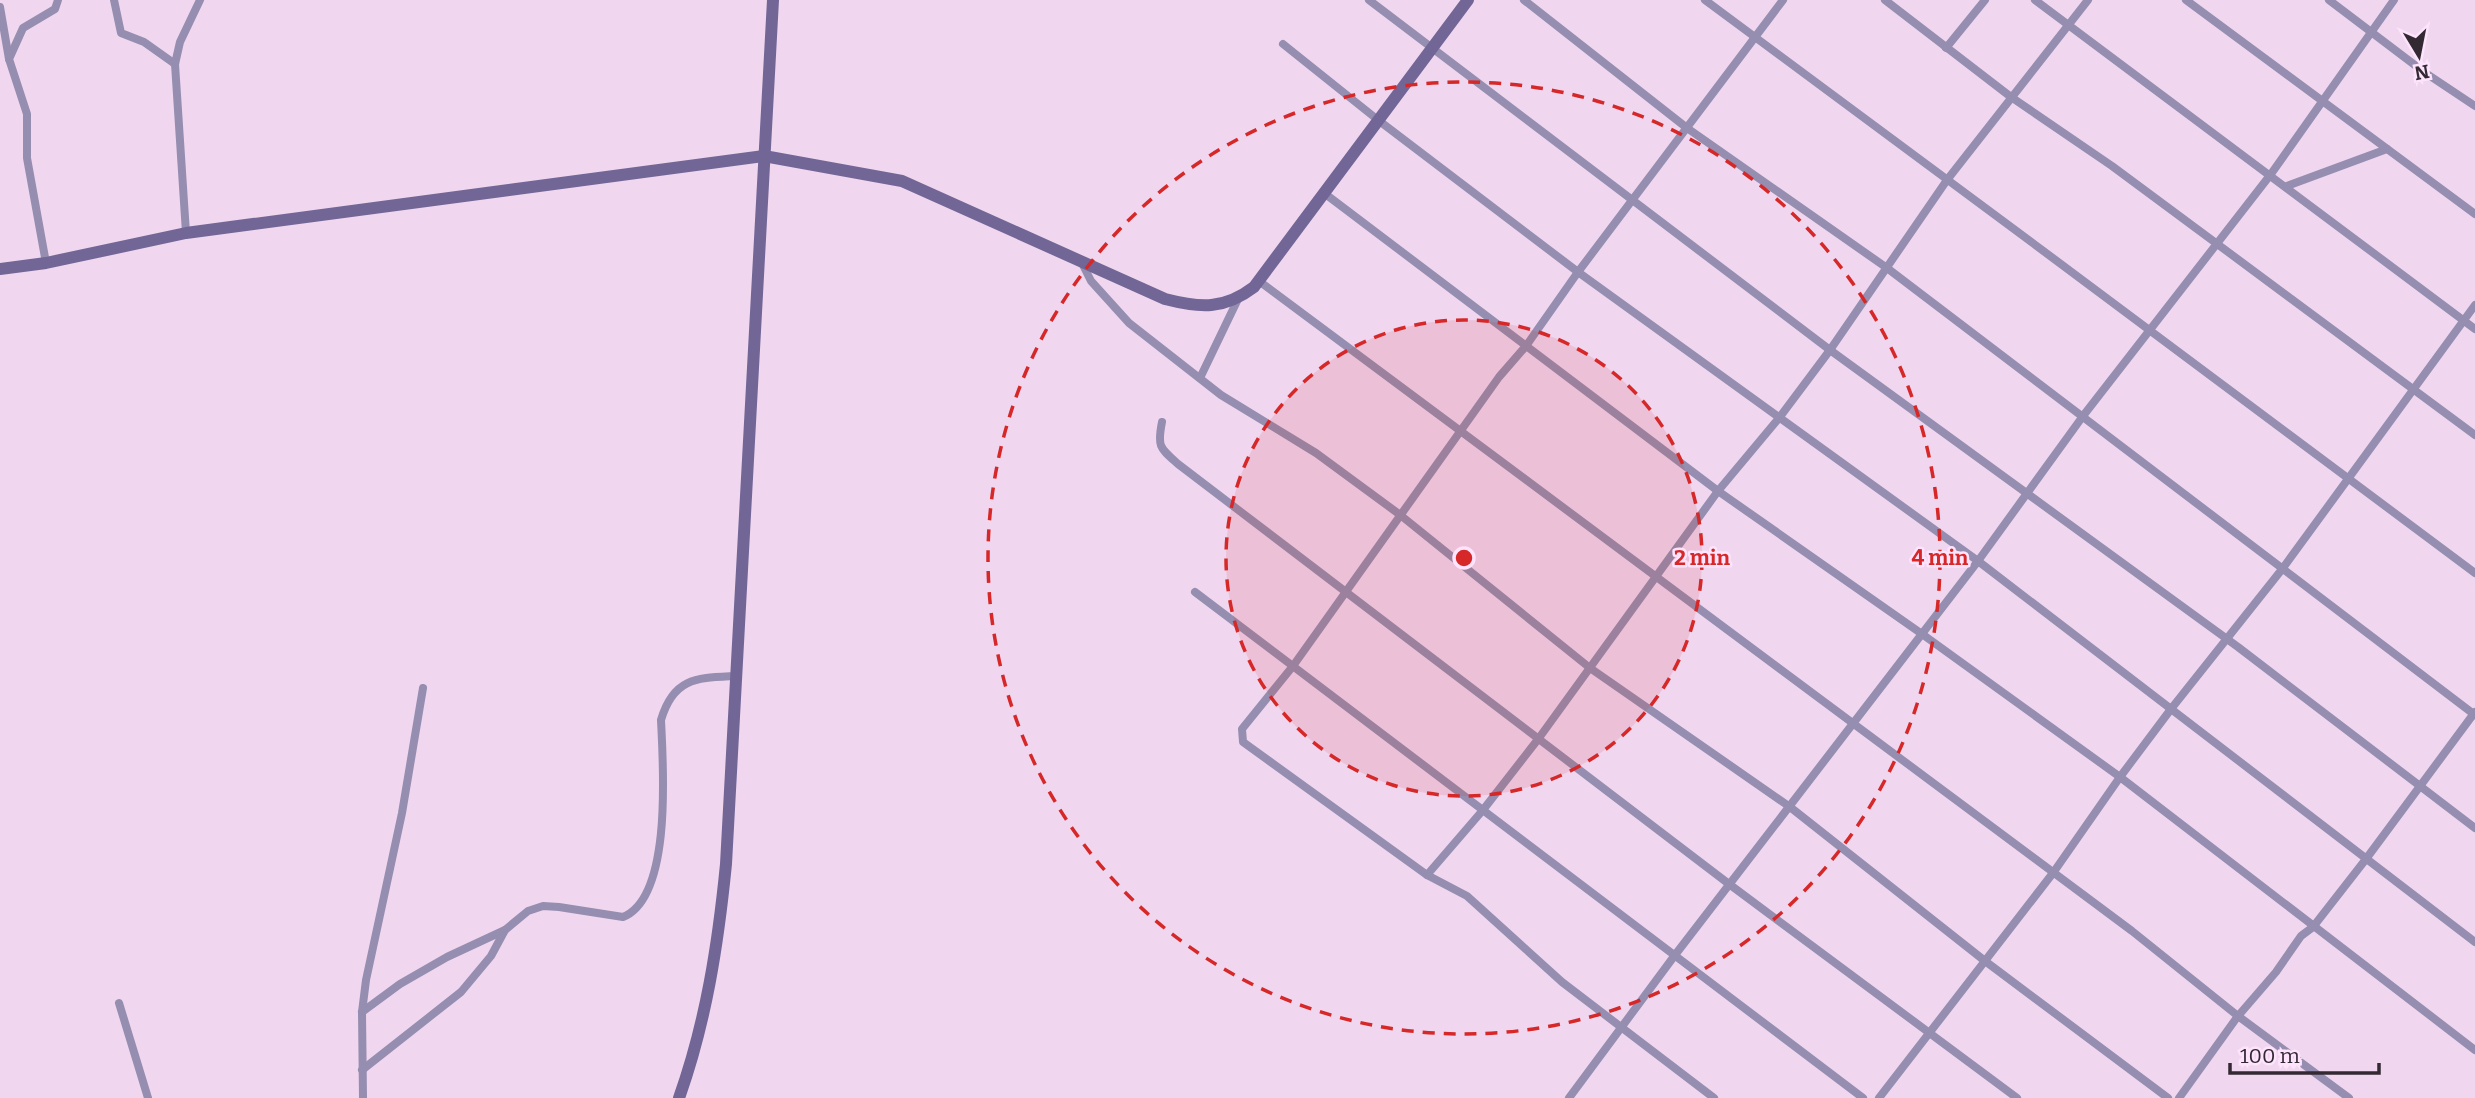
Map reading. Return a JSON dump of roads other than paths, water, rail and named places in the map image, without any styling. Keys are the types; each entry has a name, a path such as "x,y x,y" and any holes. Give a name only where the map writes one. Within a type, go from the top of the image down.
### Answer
{"street":[{"path":"9,59 23,28 55,9 58,0"},
{"path":"114,0 121,33 144,42 175,64"},
{"path":"186,233 175,64 180,42 200,0"},
{"path":"678,1098 700,1029 719,937 726,864 773,0"},
{"path":"1369,0 1830,350 2227,639 2475,828"},
{"path":"1200,378 1238,299 1259,281 1468,0"},
{"path":"1524,0 1687,128 1886,268 2475,713 2313,927 2301,936 2276,972 2238,1016 2179,1098"},
{"path":"1705,0 2475,573"},
{"path":"1714,1098 1562,982 1466,896 1427,875 1243,742 1242,729 1293,666 1460,429 1526,346 1578,272 1783,0"},
{"path":"1946,48 1984,0"},
{"path":"2035,0 2475,329"},
{"path":"1427,875 1483,810 1539,738 1718,491 1779,418 1830,350 1947,180 2088,0"},
{"path":"2186,0 2475,214"},
{"path":"2329,0 2475,106"},
{"path":"1569,1098 1852,722 1978,561 2083,416 2271,174 2394,0"},
{"path":"1890,1 2011,97 2218,244 2475,435"},
{"path":"0,7 9,59 27,114 27,158 46,262"},
{"path":"1283,44 1578,272 1978,561 2475,942"},
{"path":"2287,186 2387,149"},
{"path":"0,269 186,233 764,156 902,181 1165,299 1191,306 1218,305 1238,299"},
{"path":"1324,193 1718,491 2120,777 2475,1050"},
{"path":"1081,261 1091,281 1129,323 1221,395 1316,453 1399,514 1590,668 1790,807 1985,961 2168,1098"},
{"path":"1259,281 2132,931 2238,1016 2349,1098"},
{"path":"1879,1098 2053,873 2171,709 2283,568 2475,305"},
{"path":"1162,422 1159,437 1161,449 1345,594 1389,623 1729,884 2017,1098"},
{"path":"1195,592 1863,1098"},
{"path":"362,1012 400,984 447,957 505,930 528,912 543,906 623,917 637,907 647,889 663,825 661,720 665,707 678,690 696,678 737,676"},
{"path":"363,1098 362,1012 371,949 402,813 423,688"},
{"path":"362,1070 461,992 491,956 505,930"},
{"path":"119,1003 148,1098"}]}
